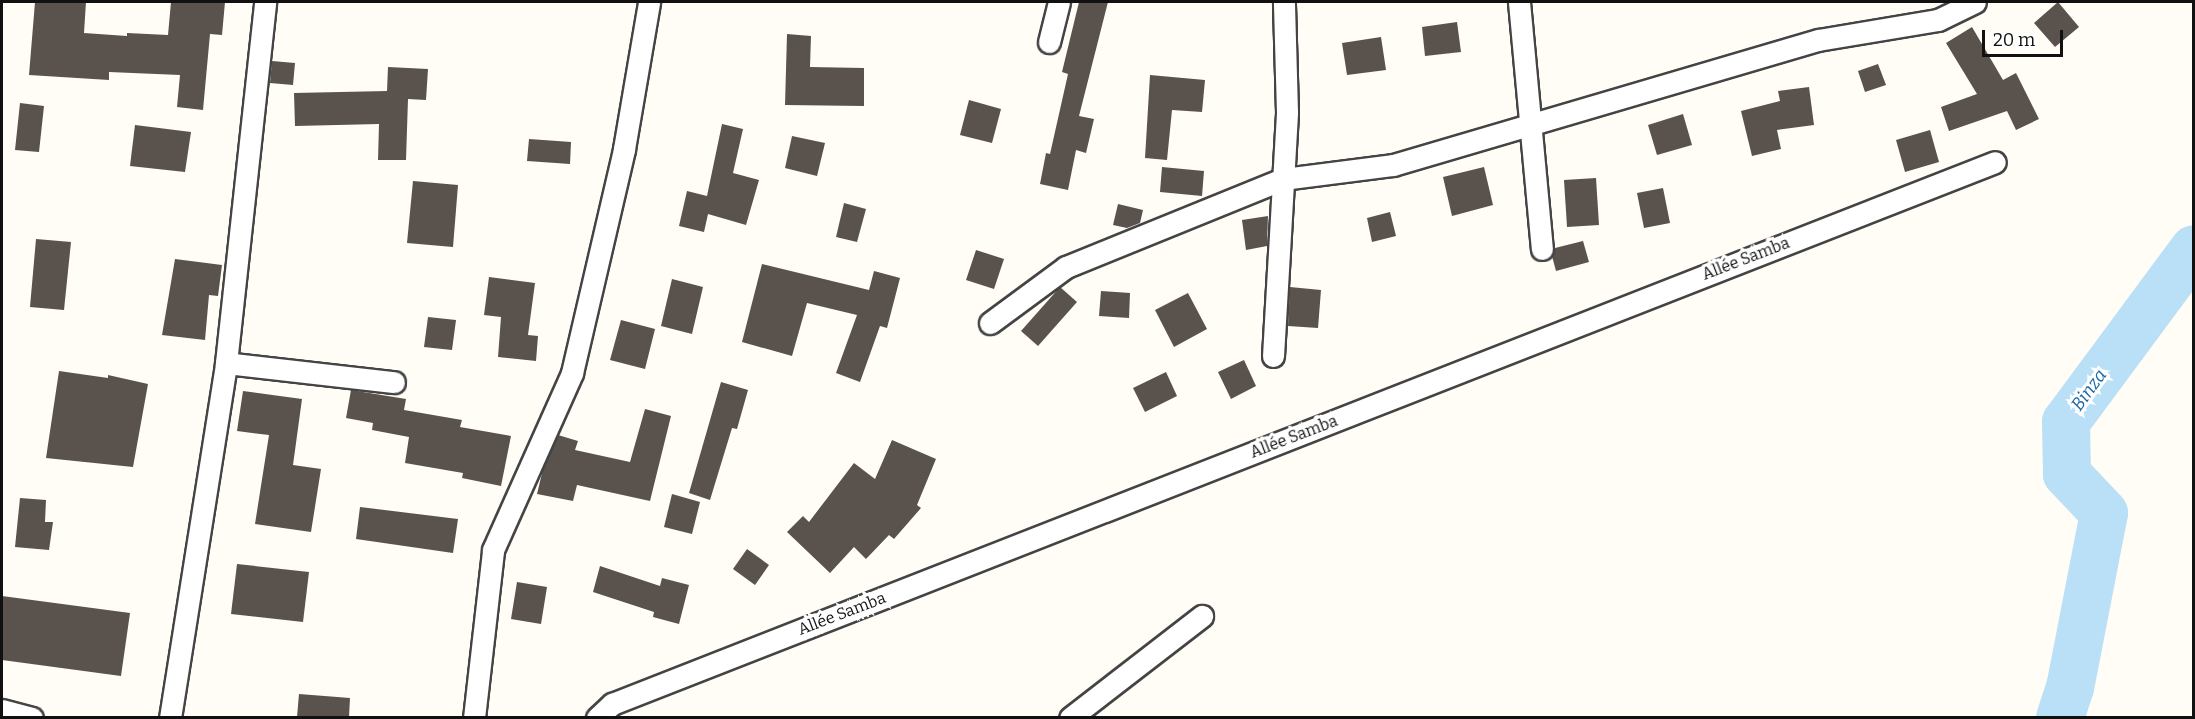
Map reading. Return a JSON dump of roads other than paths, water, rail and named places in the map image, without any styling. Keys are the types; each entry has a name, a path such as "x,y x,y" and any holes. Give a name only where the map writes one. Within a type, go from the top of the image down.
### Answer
{"street":[{"path":"170,717 226,363 265,2"},
{"path":"474,717 493,550 572,374 624,149 649,2"},
{"path":"1049,42 1059,2"},
{"path":"1273,356 1287,112 1284,2"},
{"path":"1519,2 1542,249"},
{"path":"990,322 1066,267 1283,179 1393,165 1818,40 1938,20 1975,2"},
{"name":"Allée Samba","path":"597,717 612,704 1995,162"},
{"path":"226,363 394,382"},
{"path":"1070,717 1202,616"},
{"path":"2,710 32,717"}],"waterway":[{"name":"Binza","path":"2060,718 2070,688 2104,513 2067,474 2066,422 2194,249"}]}
